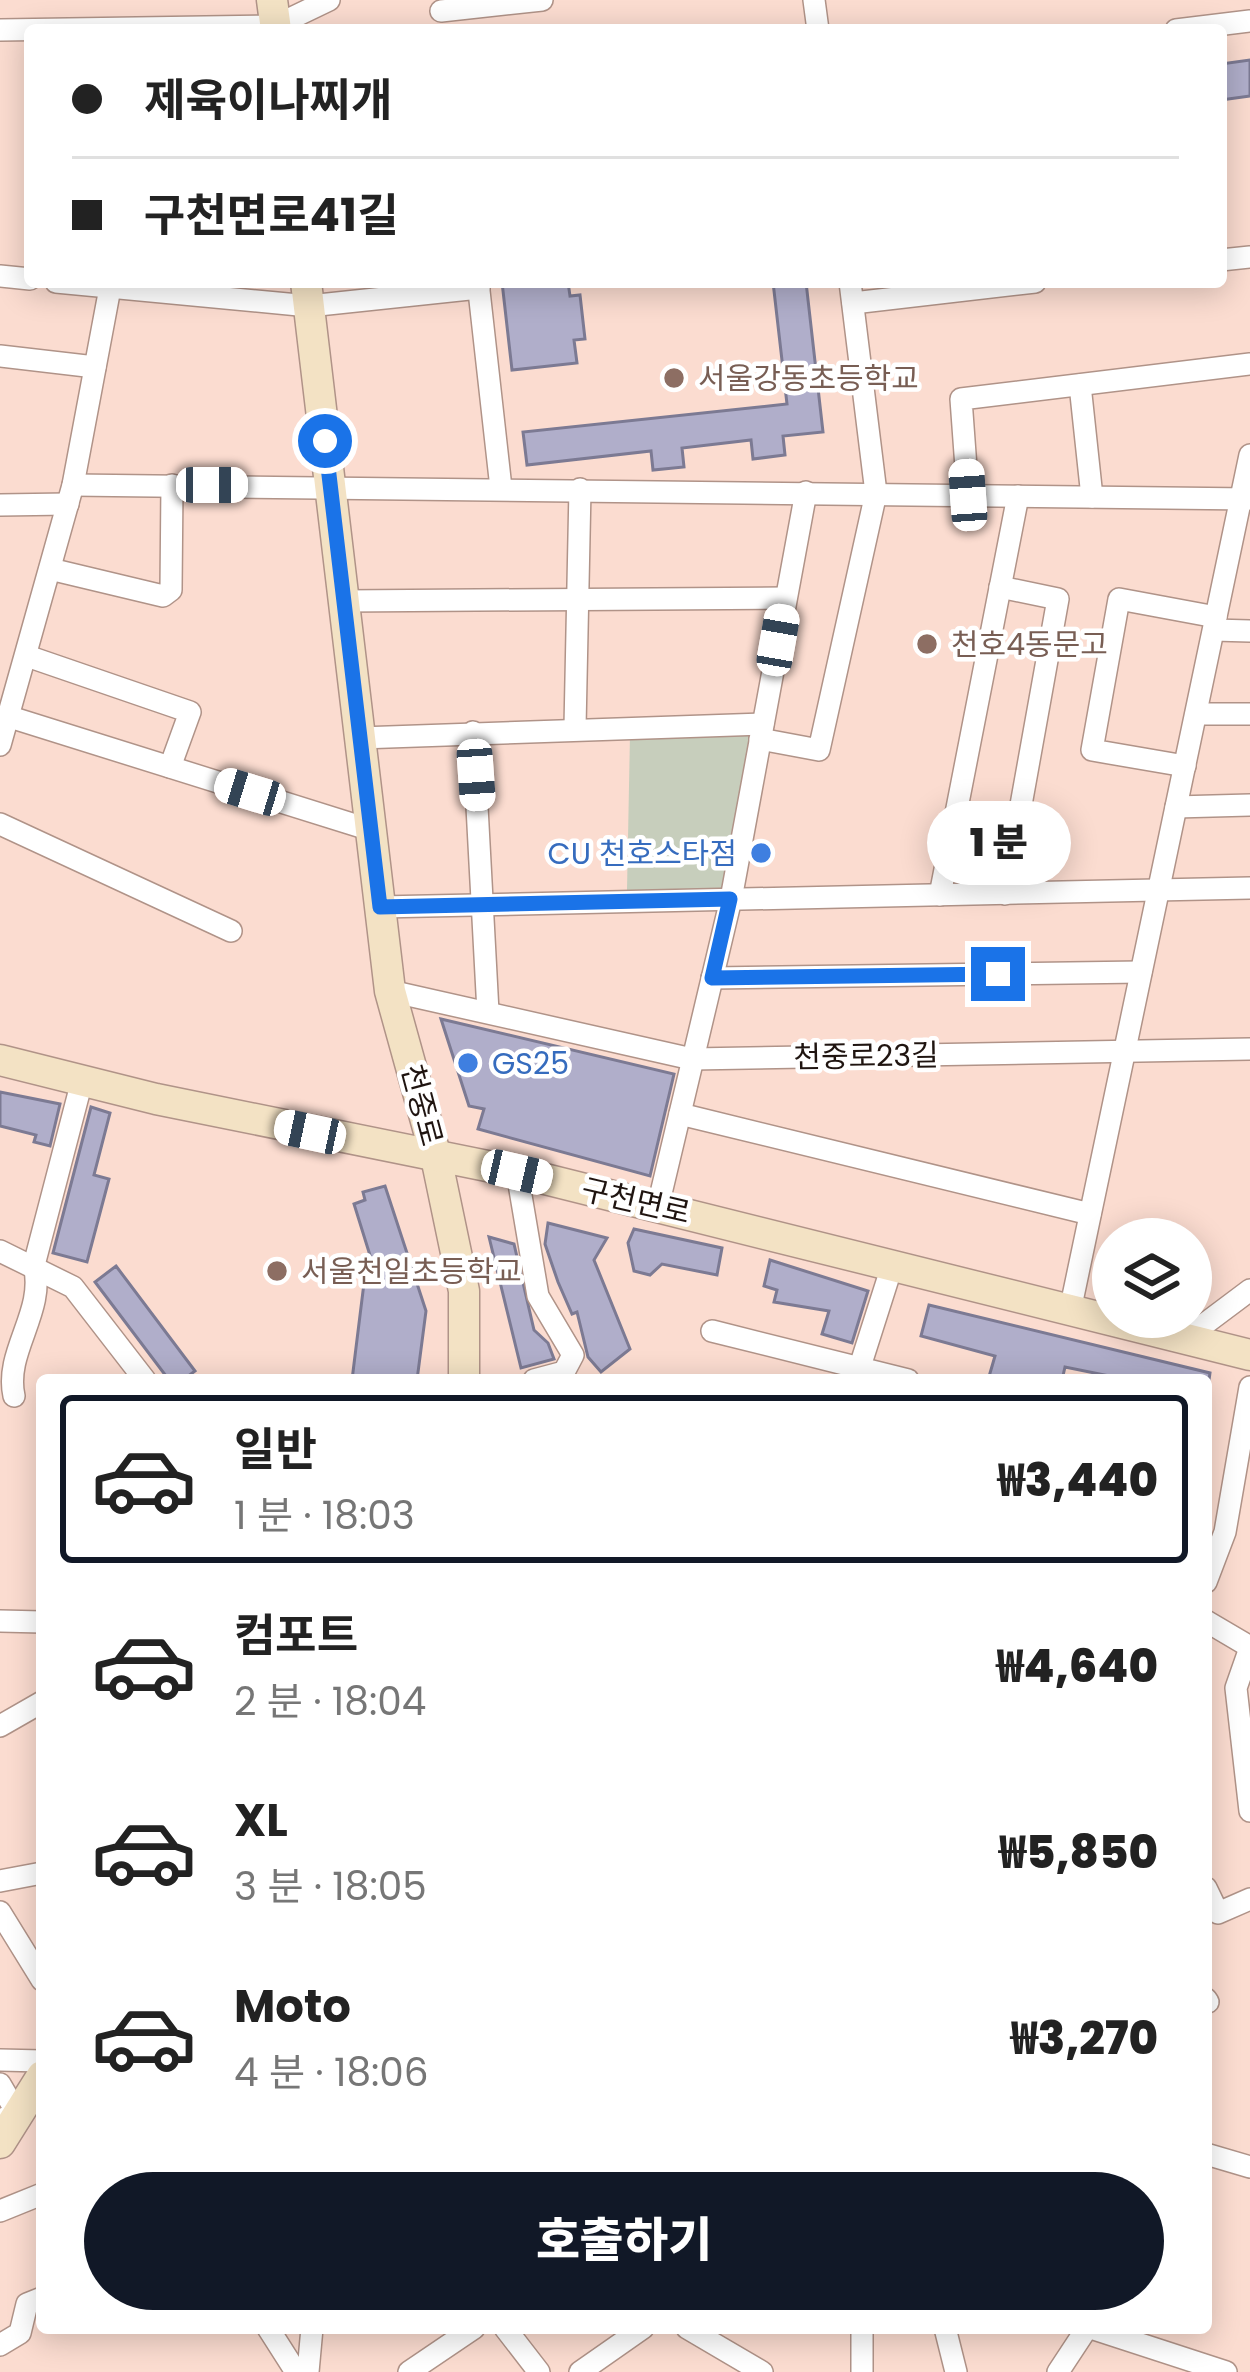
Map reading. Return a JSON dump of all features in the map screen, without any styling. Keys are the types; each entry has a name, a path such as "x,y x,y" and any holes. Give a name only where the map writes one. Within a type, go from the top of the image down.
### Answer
{"main road":[{"name":"천중로","path":"307,294 390,991 436,1157 464,1291 464,1374"},
{"name":"구천면로","path":"0,1060 517,1172 1092,1312"},
{"name":"구천면로","path":"1186,1338 1250,1355"},
{"path":"0,2143 9,2117 36,2083"}],"street":[{"path":"149,24 274,19 329,0"},
{"path":"442,14 542,0"},
{"path":"0,745 70,494 110,288 307,294 421,288"},
{"path":"478,288 501,488"},
{"path":"360,738 574,727 762,732 819,750 876,494 851,293 935,288"},
{"path":"0,356 95,367"},
{"path":"968,495 961,399 1250,364"},
{"path":"1080,385 1092,497"},
{"path":"1071,1306 1215,623 1246,499 1250,455"},
{"path":"50,569 163,596 171,590 172,485"},
{"path":"0,505 172,485 1246,499"},
{"path":"574,727 580,489"},
{"path":"658,1206 730,899 806,492"},
{"path":"940,896 1018,496"},
{"path":"1000,587 1058,599 1005,894"},
{"path":"344,601 786,598"},
{"path":"1185,766 1092,750 1119,599 1250,631"},
{"path":"27,656 190,712 170,767"},
{"path":"1196,714 1250,714"},
{"path":"10,718 371,830"},
{"path":"472,732 488,1012"},
{"path":"1176,807 1250,805"},
{"path":"0,824 231,931"},
{"path":"380,907 1250,888"},
{"path":"712,978 1141,973"},
{"name":"천중로23길","path":"390,991 692,1060 1250,1049"},
{"path":"14,1396 10,1376 41,1290 34,1265 82,1081"},
{"path":"680,1114 1090,1214"},
{"path":"517,1172 538,1296 573,1355 564,1372 556,1374"},
{"path":"0,1251 73,1287 140,1374"},
{"path":"712,1331 858,1374 893,1263"},
{"path":"1212,1318 1250,1290"},
{"path":"1212,1566 1225,1532 1250,1387"},
{"path":"0,1621 36,1622"},
{"path":"1212,1625 1250,1647 1237,1688 1250,1811"},
{"path":"0,1726 36,1705"},
{"path":"0,1881 36,1874"},
{"path":"1212,1900 1218,1913 1250,1899"},
{"path":"0,1912 36,1970"},
{"path":"0,2060 36,2061"},
{"path":"0,2084 9,2117"},
{"path":"1212,2156 1250,2167"},
{"path":"0,2210 36,2196"},
{"path":"0,2345 20,2333 27,2304 36,2300"},
{"path":"272,2334 296,2372"},
{"path":"308,2372 311,2334"},
{"path":"409,2372 465,2334"},
{"path":"510,2334 539,2372"},
{"path":"580,2372 623,2334"},
{"path":"697,2334 763,2372"},
{"path":"862,2334 862,2372"},
{"path":"946,2334 956,2372"},
{"path":"1058,2372 1085,2334"},
{"path":"1108,2334 1226,2372"}],"green space":[{"path":"630,734 751,734 723,891 627,890"}],"building":[{"path":"1250,60 1250,96 1227,99 1227,63"},
{"path":"503,288 569,288 570,296 580,295 585,339 574,340 577,363 512,370"},
{"path":"774,288 807,288 823,432 783,436 785,455 753,459 751,440 682,448 684,467 653,470 651,451 527,465 523,432 787,404"},
{"path":"441,1019 674,1074 650,1176 478,1129 484,1109 469,1106"},
{"path":"0,1092 60,1104 50,1146 34,1142 36,1135 0,1126"},
{"path":"91,1107 110,1113 94,1175 109,1179 87,1262 53,1253"},
{"path":"385,1186 426,1311 418,1374 353,1374 364,1283 378,1281 354,1204 365,1200 363,1192"},
{"path":"548,1223 607,1238 594,1260 630,1349 601,1372 588,1357 577,1312 572,1314 558,1282 545,1244"},
{"path":"634,1229 722,1248 717,1275 662,1264 650,1275 634,1271 628,1243"},
{"path":"489,1237 514,1244 534,1330 548,1343 554,1359 521,1368"},
{"path":"770,1260 868,1291 852,1343 822,1334 829,1311 774,1302 777,1290 764,1286"},
{"path":"116,1266 195,1371 164,1374 95,1282"},
{"path":"929,1305 1210,1373 1099,1374 1065,1367 1063,1374 990,1374 995,1356 921,1336"}],"place":[{"name":"서울강동초등학교","path":"674,378"},
{"name":"천호4동문고","path":"927,644"},
{"name":"CU 천호스타점","path":"761,853"},
{"name":"GS25","path":"468,1063"},
{"name":"서울천일초등학교","path":"277,1271"}],"route":[{"path":"325,441 380,907 730,899 712,978 998,974"}]}
